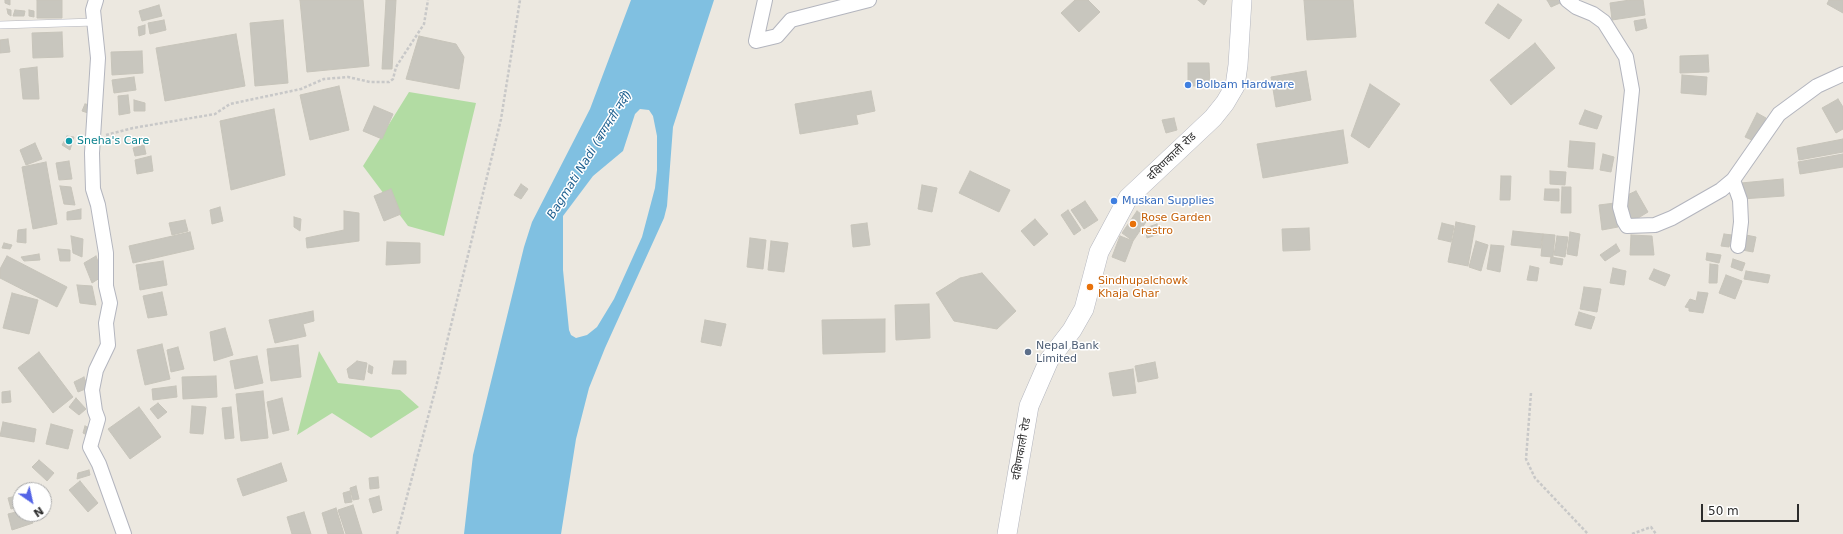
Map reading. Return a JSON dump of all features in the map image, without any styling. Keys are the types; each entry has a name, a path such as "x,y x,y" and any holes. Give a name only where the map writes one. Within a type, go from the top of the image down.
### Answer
{"main road":[{"name":"दक्षिणकाली रोड","path":"1007,534 1029,406 1049,360 1072,330 1084,308 1099,252 1128,198 1213,118 1234,86 1238,65 1242,0"}],"street":[{"path":"96,0 93,10 98,58 93,141 93,189 98,205 106,253 106,286 110,303 106,323 108,345 96,370 92,390 95,411 98,419 90,447 99,464 124,534"},
{"path":"765,0 756,40 777,36 791,20 869,0"},
{"path":"1567,0 1576,7 1593,14 1604,22 1626,57 1632,90 1620,207 1627,226 1655,225 1672,218 1721,190 1733,180 1780,114 1817,86 1843,74"},
{"path":"1733,180 1740,200 1741,222 1738,246"}],"lane":[{"path":"0,25 95,22"}],"path":[{"path":"93,141 108,134 133,128 215,114 230,104 301,89 324,79 348,77 370,82 389,82 392,79 396,67 424,24 428,0"},
{"path":"397,534 436,387 501,119 520,0"},
{"path":"1531,393 1526,459 1535,478 1588,534"},
{"path":"1632,534 1651,527 1656,534"}],"green space":[{"path":"409,92 476,103 444,236 408,226 363,166"},
{"path":"319,351 338,383 400,390 419,407 371,438 332,413 297,435"}],"water":[{"name":"Bagmati Nadi (बागमती नदी)","path":"631,0 714,0 673,127 667,206 664,218 605,348 589,388 576,439 561,534 464,534 473,455 524,247 532,222 590,109","holes":["640,109 649,110 653,116 657,136 657,170 655,188 642,237 614,299 597,327 587,335 576,338 571,335 569,330 563,270 563,216 593,176 623,151 635,114"]}],"building":[{"path":"5,0 10,0 10,5 5,3"},
{"path":"37,0 62,0 62,18 37,18"},
{"path":"300,0 363,0 369,66 307,72"},
{"path":"386,0 396,0 392,69 382,69"},
{"path":"1075,0 1088,0 1100,12 1079,32 1061,13"},
{"path":"1198,0 1207,0 1204,5"},
{"path":"1304,0 1353,0 1356,37 1307,40"},
{"path":"1547,0 1558,0 1560,3 1551,7"},
{"path":"1643,0 1645,15 1612,20 1610,3"},
{"path":"1829,0 1843,0 1843,13 1827,4"},
{"path":"1498,4 1522,20 1509,39 1485,23"},
{"path":"159,5 162,16 142,21 139,11"},
{"path":"7,9 11,10 11,16 8,14"},
{"path":"15,10 25,11 24,16 13,16"},
{"path":"29,10 34,11 34,17 29,16"},
{"path":"1645,19 1647,28 1636,31 1634,21"},
{"path":"164,20 166,30 150,34 148,23"},
{"path":"283,20 288,83 255,86 250,23"},
{"path":"145,25 145,34 139,36 138,27"},
{"path":"62,32 63,57 33,58 32,33"},
{"path":"236,34 245,86 165,101 156,48"},
{"path":"419,36 456,44 464,57 459,89 406,79"},
{"path":"8,39 10,52 0,53 0,40"},
{"path":"1535,43 1555,68 1511,105 1490,80"},
{"path":"142,51 143,73 112,75 111,52"},
{"path":"1708,55 1709,72 1680,73 1680,56"},
{"path":"1188,63 1209,63 1210,86 1188,86"},
{"path":"37,67 39,99 23,99 20,69"},
{"path":"1306,71 1311,100 1276,107 1271,77"},
{"path":"1682,75 1707,77 1706,95 1681,93"},
{"path":"134,77 136,90 114,93 112,80"},
{"path":"1370,84 1400,104 1369,148 1351,136"},
{"path":"339,86 349,130 310,140 300,95"},
{"path":"871,91 875,111 856,115 858,124 800,134 795,104"},
{"path":"128,95 130,113 119,115 118,96"},
{"path":"1838,99 1843,107 1843,129 1836,133 1822,108"},
{"path":"134,100 145,103 145,111 134,111"},
{"path":"85,104 91,105 88,113 82,111"},
{"path":"374,106 393,114 382,139 363,131"},
{"path":"274,109 285,175 231,190 220,121"},
{"path":"1585,110 1602,116 1597,129 1579,124"},
{"path":"1757,113 1766,118 1754,141 1745,137"},
{"path":"1174,118 1177,130 1166,133 1162,120"},
{"path":"1343,130 1348,163 1263,178 1257,144"},
{"name":"Sneha's Care","path":"67,136 74,137 70,150 62,145"},
{"path":"1843,139 1843,152 1799,160 1797,148"},
{"path":"1570,141 1595,143 1593,169 1568,167"},
{"path":"35,143 42,159 26,165 20,150"},
{"path":"144,145 146,154 135,156 133,148"},
{"path":"1603,154 1614,157 1611,172 1600,170"},
{"path":"1843,154 1843,167 1800,174 1798,162"},
{"path":"151,156 153,171 137,174 135,160"},
{"path":"69,161 72,179 59,180 56,163"},
{"path":"46,162 57,224 33,229 22,167"},
{"path":"970,171 1010,190 999,212 959,193"},
{"path":"1550,171 1566,172 1565,185 1550,184"},
{"path":"1501,176 1511,176 1510,200 1500,200"},
{"path":"1783,179 1784,196 1742,199 1741,183"},
{"path":"521,184 528,189 521,199 514,195"},
{"path":"922,185 937,188 932,212 918,209"},
{"path":"60,186 71,187 75,205 64,204"},
{"path":"1562,187 1571,187 1571,213 1561,213"},
{"path":"391,189 401,214 384,221 374,196"},
{"path":"1545,189 1559,189 1559,201 1544,200"},
{"path":"1636,191 1648,212 1630,223 1625,196"},
{"path":"1085,201 1098,220 1084,229 1071,210"},
{"path":"1615,203 1618,227 1602,230 1599,205"},
{"path":"220,207 223,221 212,224 210,210"},
{"path":"81,209 81,219 67,220 67,212"},
{"path":"1068,210 1081,230 1074,235 1061,215"},
{"path":"344,211 359,213 359,241 307,248 306,238 344,230"},
{"path":"1137,211 1148,219 1133,241 1122,233"},
{"path":"294,217 301,219 300,231 294,227"},
{"path":"1035,219 1048,234 1034,246 1021,231"},
{"path":"185,220 188,231 172,235 169,223"},
{"path":"1456,222 1475,226 1468,266 1448,262"},
{"path":"867,223 870,245 853,247 851,225"},
{"path":"1442,223 1454,226 1451,242 1438,239"},
{"path":"1157,224 1159,234 1147,238 1145,228"},
{"path":"1309,228 1310,250 1283,251 1282,229"},
{"path":"26,229 26,243 17,242 18,230"},
{"path":"1513,231 1543,234 1541,248 1511,245"},
{"path":"190,232 194,249 133,263 129,246"},
{"path":"1570,232 1580,234 1577,256 1567,254"},
{"path":"1543,234 1555,235 1553,257 1541,256"},
{"path":"1724,234 1732,235 1729,247 1721,246"},
{"path":"1631,235 1652,236 1654,255 1630,255"},
{"path":"1746,235 1756,237 1753,252 1742,250"},
{"path":"71,236 83,239 82,257 73,253"},
{"path":"1120,236 1133,241 1125,262 1112,257"},
{"path":"1557,236 1568,237 1565,257 1554,255"},
{"path":"750,238 766,240 763,269 747,267"},
{"path":"771,241 788,243 784,272 768,270"},
{"path":"1476,241 1488,245 1481,271 1469,267"},
{"path":"387,242 420,243 420,263 386,265"},
{"path":"4,243 12,245 10,249 2,248"},
{"path":"1616,244 1620,251 1605,261 1600,255"},
{"path":"1491,245 1504,246 1500,272 1487,269"},
{"path":"58,249 70,250 70,261 60,261"},
{"path":"1707,253 1721,255 1719,263 1706,260"},
{"path":"39,254 40,260 24,261 21,257"},
{"path":"7,256 67,287 57,307 0,278 0,269"},
{"path":"96,256 103,276 92,283 84,263"},
{"path":"1551,257 1563,259 1562,265 1550,263"},
{"path":"1733,259 1745,263 1742,271 1731,267"},
{"path":"163,261 167,285 140,290 136,265"},
{"path":"1710,264 1718,265 1717,283 1709,283"},
{"path":"1530,266 1539,268 1537,281 1527,280"},
{"path":"1613,268 1626,271 1624,285 1610,283"},
{"path":"1654,269 1670,275 1665,286 1649,279"},
{"path":"1746,271 1770,275 1768,283 1744,279"},
{"path":"982,273 1016,311 997,329 954,321 936,293 960,278"},
{"path":"1726,275 1742,281 1735,299 1719,293"},
{"path":"77,285 92,286 96,305 80,303"},
{"path":"1584,287 1601,289 1597,312 1580,309"},
{"path":"162,292 167,315 148,318 143,296"},
{"path":"1698,292 1708,293 1703,313 1689,311 1689,308 1685,307 1690,299 1696,301"},
{"path":"12,293 38,300 29,334 3,328"},
{"path":"929,304 930,338 896,340 895,305"},
{"path":"313,311 314,321 303,324 306,336 275,343 269,320"},
{"path":"1579,312 1595,317 1591,329 1575,325"},
{"path":"885,319 885,352 823,354 822,320"},
{"path":"705,320 726,324 721,346 701,342"},
{"path":"225,328 233,355 214,361 210,332"},
{"path":"162,344 170,379 145,385 137,350"},
{"path":"298,345 301,377 271,381 267,349"},
{"path":"178,347 184,369 171,372 167,350"},
{"path":"39,352 73,397 53,413 18,368"},
{"path":"257,356 263,383 235,389 230,361"},
{"path":"357,361 367,363 364,380 349,378 347,369"},
{"path":"394,361 406,361 406,374 392,374"},
{"path":"1155,362 1158,378 1138,382 1135,366"},
{"path":"369,365 373,367 372,374 368,372"},
{"path":"1133,369 1136,393 1113,396 1109,373"},
{"path":"216,376 217,397 183,399 182,377"},
{"path":"84,377 88,388 78,392 74,382"},
{"path":"176,386 177,397 153,400 152,389"},
{"path":"10,391 11,402 2,403 2,392"},
{"path":"263,391 268,438 241,441 236,394"},
{"path":"76,398 86,409 79,415 69,407"},
{"path":"282,398 289,430 273,434 267,402"},
{"path":"158,403 167,412 158,419 150,409"},
{"path":"192,406 206,407 203,434 190,433"},
{"path":"139,407 161,437 130,459 108,429"},
{"path":"231,407 234,438 225,439 222,408"},
{"path":"3,422 36,429 34,442 0,436"},
{"path":"51,424 73,430 68,449 46,444"},
{"path":"85,426 90,428 87,435 83,433"},
{"path":"39,460 54,473 47,481 32,467"},
{"path":"281,463 287,481 243,496 237,479"},
{"path":"89,470 90,475 77,479 78,473"},
{"path":"378,477 379,488 370,489 369,478"},
{"path":"80,481 98,503 88,512 69,490"},
{"path":"356,486 359,499 353,500 350,488"},
{"path":"350,491 352,502 345,503 343,493"},
{"path":"379,496 382,510 373,513 369,499"},
{"path":"12,497 11,509 8,498"},
{"path":"353,505 362,534 346,534 338,510"},
{"path":"336,508 344,534 328,534 322,513"},
{"path":"304,512 311,534 292,534 287,517"},
{"path":"12,513 12,522 33,523 12,530 8,514"}],"place":[{"name":"Bolbam Hardware","path":"1188,85"},
{"name":"Sneha's Care","path":"69,141"},
{"name":"Muskan Supplies","path":"1114,201"},
{"name":"Rose Garden restro","path":"1133,224"},
{"name":"Sindhupalchowk Khaja Ghar","path":"1090,287"},
{"name":"Nepal Bank Limited","path":"1028,352"}]}
